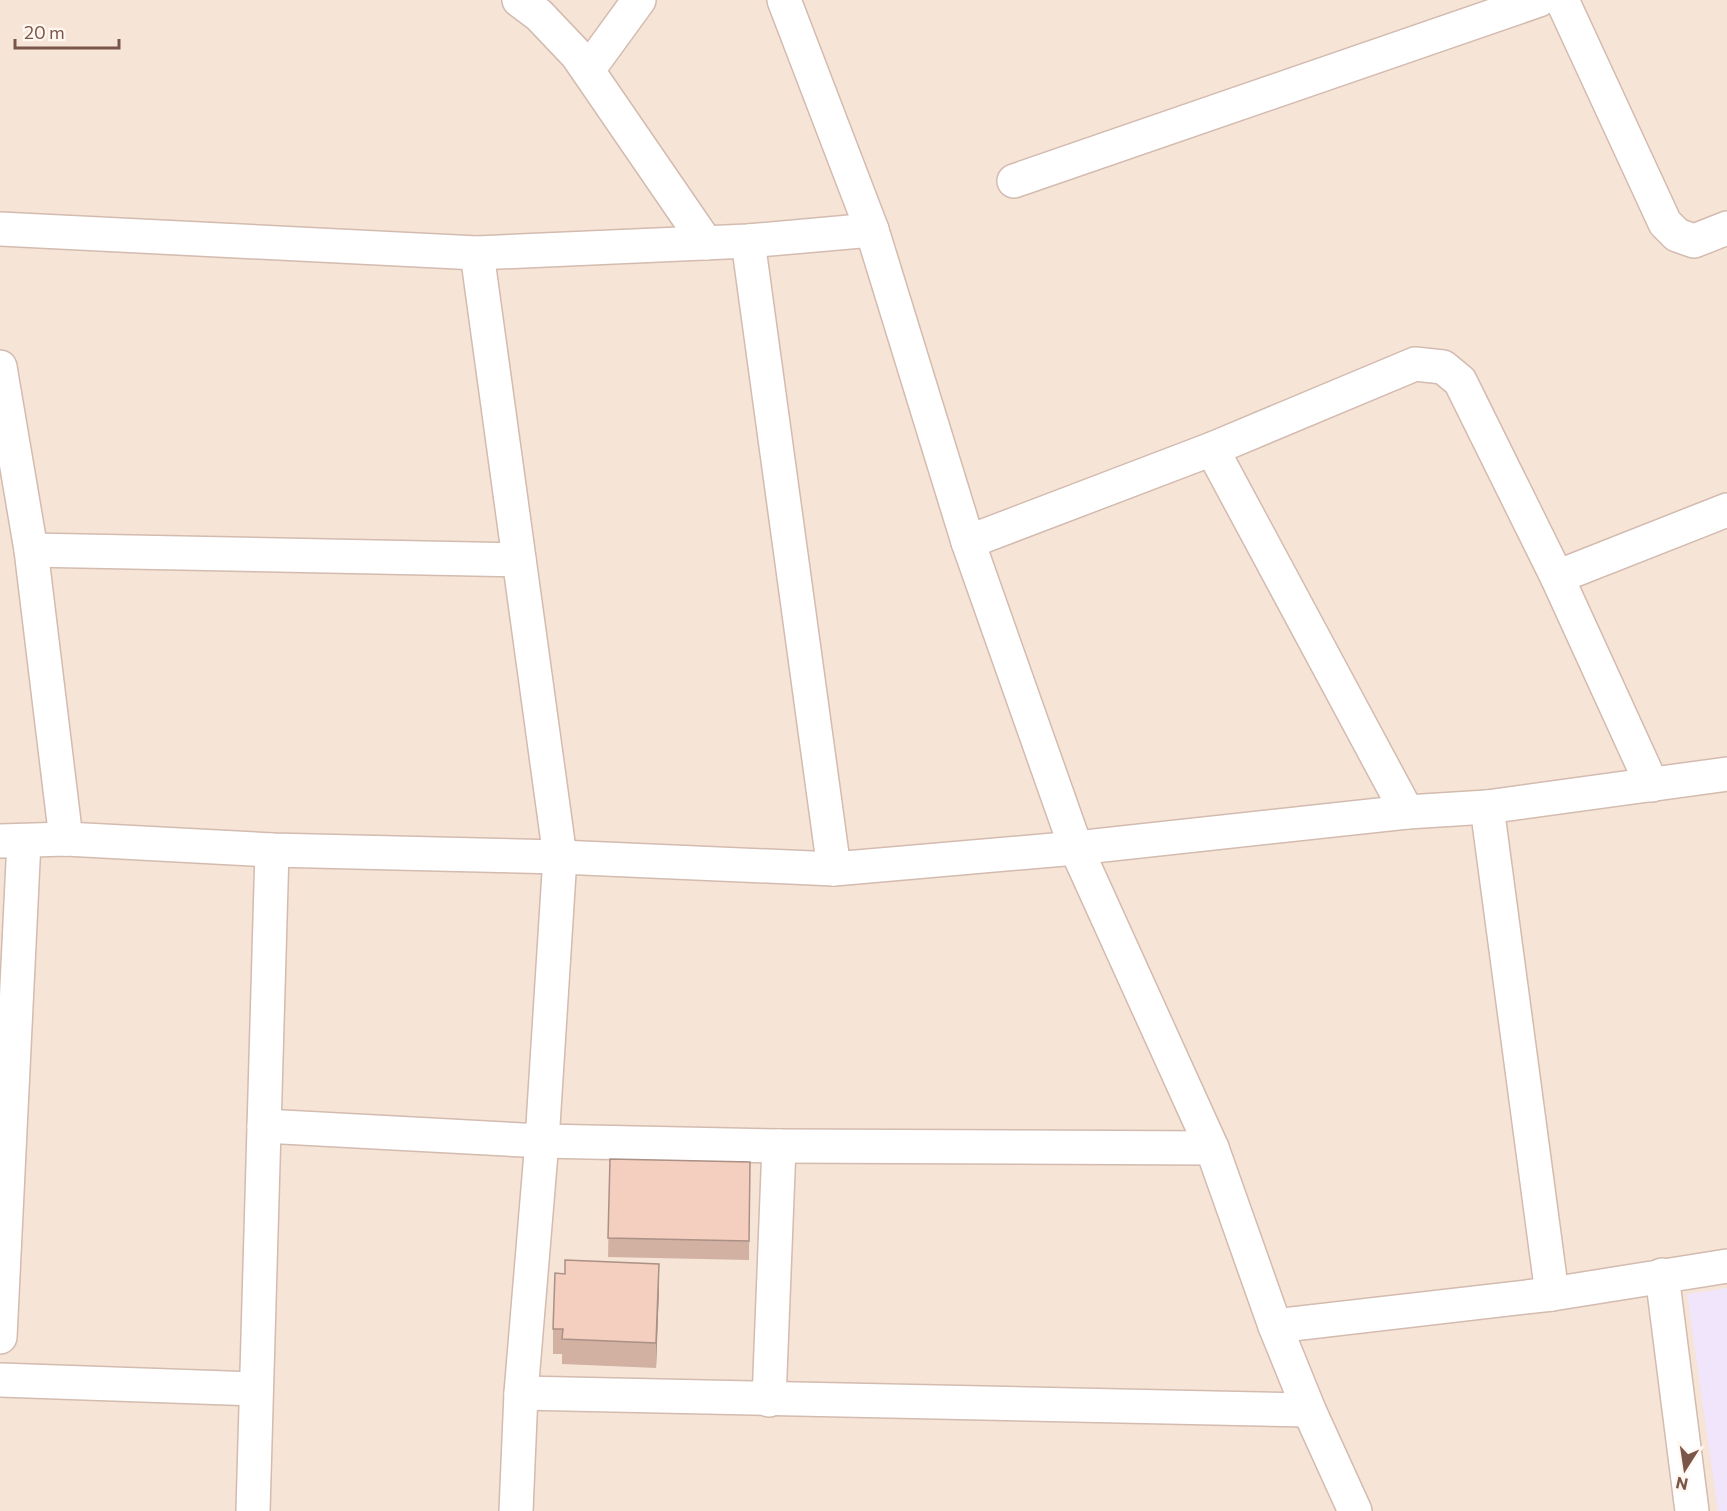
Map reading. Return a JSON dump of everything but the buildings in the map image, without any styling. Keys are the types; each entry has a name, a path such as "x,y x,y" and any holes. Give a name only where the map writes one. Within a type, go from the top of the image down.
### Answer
{"street":[{"path":"519,0 539,15 577,55 705,243"},
{"path":"588,70 639,0"},
{"path":"784,0 872,230 968,542 1076,848 1212,1148 1275,1326 1309,1410 1355,1511"},
{"path":"1014,181 1539,0"},
{"path":"1562,0 1665,223 1677,235 1694,241 1727,228"},
{"path":"0,229 477,253 748,241 872,230"},
{"path":"748,241 834,869"},
{"path":"477,253 560,857 542,1141 521,1393 516,1511"},
{"path":"968,542 1212,448 1415,364 1443,367 1460,381 1557,577 1652,785"},
{"path":"0,367 31,550 66,839"},
{"path":"1212,448 1407,812"},
{"path":"1557,577 1727,510"},
{"path":"31,550 519,560"},
{"path":"0,1337 12,841 66,839 272,850 560,857 834,869 1076,848 1407,812 1487,807 1727,774"},
{"path":"1487,807 1552,1294"},
{"path":"252,1511 272,850"},
{"path":"264,1126 542,1141 779,1146 1212,1148"},
{"path":"769,1400 779,1146"},
{"path":"1275,1326 1552,1294 1727,1266"},
{"path":"1662,1275 1692,1511"},
{"path":"0,1380 256,1389"},
{"path":"521,1393 1309,1410"}],"shaded area":[{"path":"0,0 1727,0 1727,1511 0,1511"},
{"path":"1727,1288 1727,1511 1718,1511 1687,1294"}]}
